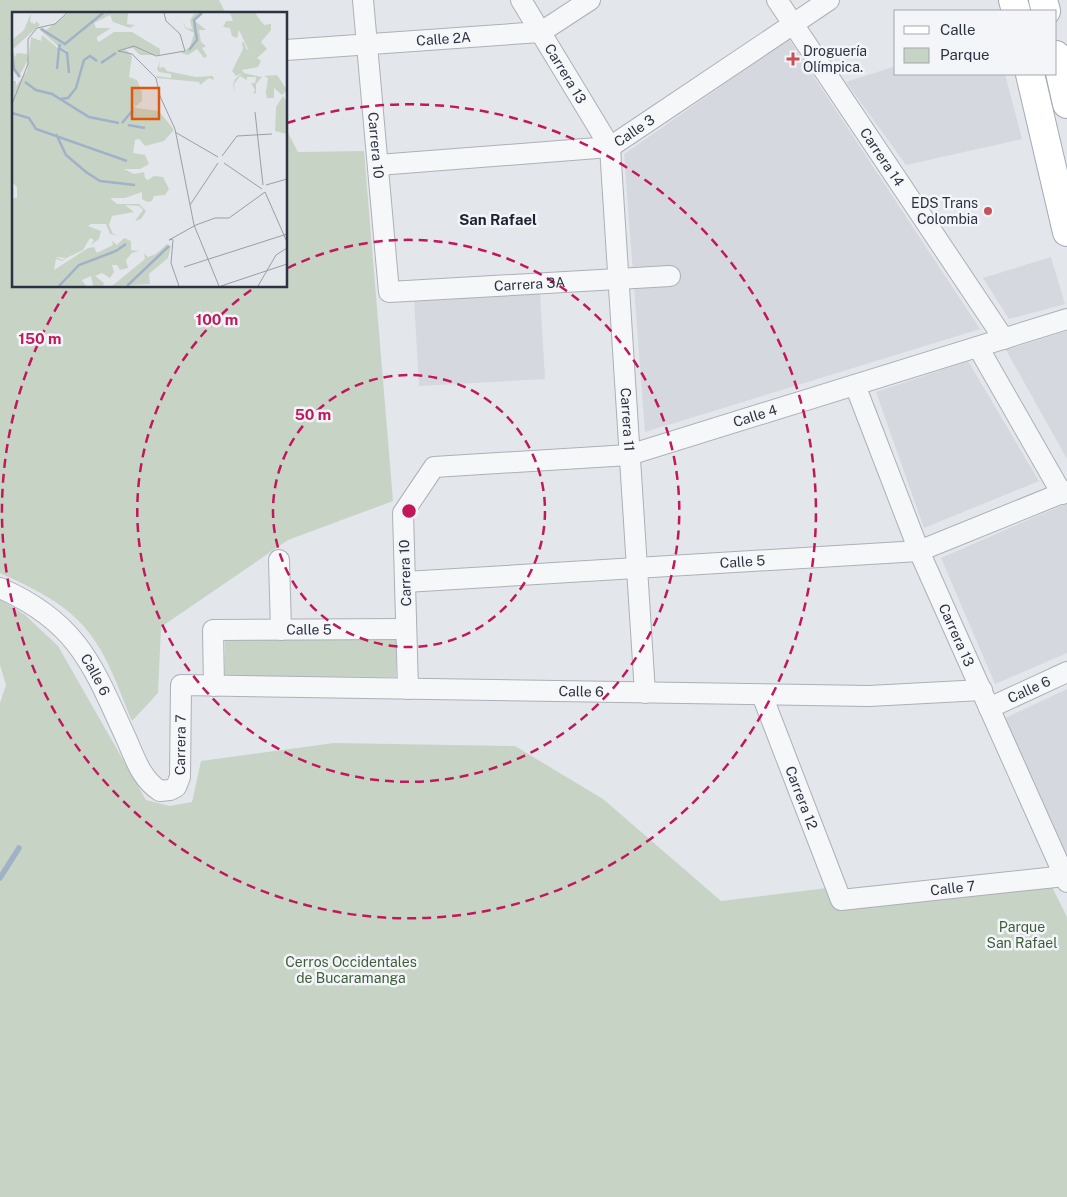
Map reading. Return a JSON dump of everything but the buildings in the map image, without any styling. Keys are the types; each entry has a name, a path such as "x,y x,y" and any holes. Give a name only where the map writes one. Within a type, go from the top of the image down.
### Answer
{"main road":[{"path":"1057,59 1067,104"},
{"path":"1030,75 1067,232"}],"street":[{"name":"Carrera 10","path":"363,0 389,292"},
{"name":"Carrera 13","path":"521,0 610,147"},
{"name":"Calle 2A","path":"288,50 540,32 590,0"},
{"name":"Carrera 14","path":"777,0 1004,339"},
{"name":"Calle 3","path":"378,165 610,147 829,0"},
{"name":"Carrera 11","path":"610,147 645,693"},
{"name":"Carrera 3A","path":"389,292 670,276"},
{"name":"Calle 4","path":"434,467 629,455 1067,319"},
{"path":"978,347 1064,493"},
{"name":"Carrera 13","path":"856,385 919,551 1066,879"},
{"name":"Carrera 10","path":"408,689 403,513 434,467"},
{"name":"Calle 5","path":"405,582 919,551 1064,493"},
{"path":"279,560 281,630"},
{"name":"Calle 6","path":"0,588 42,612 65,630 81,649 93,667 144,777 160,791"},
{"name":"Calle 5","path":"214,686 213,630 406,629"},
{"name":"Calle 6","path":"181,685 985,699 1067,672"},
{"name":"Carrera 7","path":"160,791 176,787 180,776 181,685"},
{"name":"Carrera 12","path":"762,695 841,900"},
{"name":"Calle 7","path":"841,900 1066,879"}],"shaded area":[{"path":"789,39 980,329 645,432 624,154"},
{"path":"894,67 894,75 1005,75 1022,139 906,165 846,82"},
{"path":"1051,257 1065,304 1009,319 983,278"},
{"path":"540,292 545,379 419,386 414,299"},
{"path":"1067,331 1067,459 1006,350"},
{"path":"968,361 1039,481 924,528 876,392"},
{"path":"1067,503 1067,653 995,684 941,558"},
{"path":"1067,689 1067,857 1003,719"}],"green space":[{"path":"0,0 219,0 225,12 12,12 12,288 288,288 288,133 298,152 364,151 393,501 288,540 161,627 158,693 132,721 107,661 86,629 57,603 0,573"},
{"name":"Cerros Occidentales de Bucaramanga","path":"0,599 25,615 58,646 146,800 170,806 192,802 201,761 334,743 515,746 603,799 721,901 827,888 834,906 1052,887 1067,917 1067,1197 0,1197 0,703 6,685 0,665"},
{"path":"225,637 396,638 396,677 225,676"}],"waterway":[{"path":"0,878 19,848"}],"place":[{"name":"Droguería Olímpica.","path":"793,59"},
{"name":"EDS Trans Colombia","path":"988,211"}],"district":[{"name":"San Rafael","path":"498,220"}],"park label":[{"name":"Parque San Rafael","path":"1022,936"}]}
